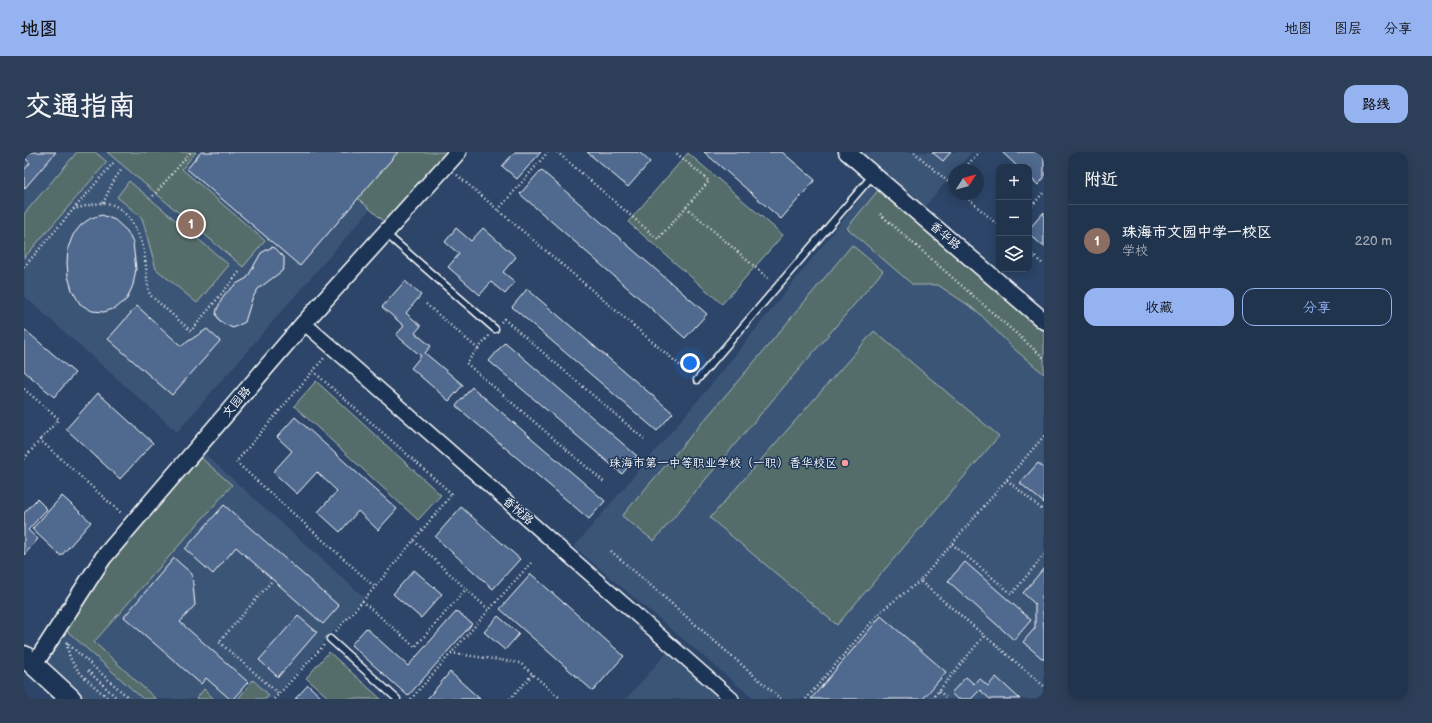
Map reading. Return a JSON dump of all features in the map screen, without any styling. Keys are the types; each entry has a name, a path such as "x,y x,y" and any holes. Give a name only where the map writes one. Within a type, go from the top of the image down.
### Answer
{"main road":[{"path":"29,661 71,699"}],"street":[{"name":"文园路","path":"29,661 56,632 104,558 304,323 458,152"},
{"name":"香华路","path":"847,152 1044,320"},
{"name":"香悅路","path":"304,323 732,699"}],"lane":[{"path":"697,380 873,174"},
{"path":"385,233 495,329"},
{"path":"330,639 397,699"}],"path":[{"path":"153,196 191,152"},
{"path":"498,210 548,152"},
{"path":"557,152 658,239 709,181 675,152"},
{"path":"914,152 948,181"},
{"path":"968,164 979,152"},
{"path":"24,267 114,162"},
{"path":"446,165 697,380"},
{"path":"103,203 114,180 122,170"},
{"path":"1032,206 1044,192"},
{"path":"969,200 996,223"},
{"path":"73,209 103,203 116,207 125,213 135,228 144,250 150,295 192,331 241,270"},
{"path":"686,207 777,286"},
{"path":"880,214 1044,358"},
{"path":"1032,255 1044,265"},
{"path":"426,304 478,349"},
{"path":"604,482 466,362 504,319 644,438"},
{"path":"332,348 236,462 375,587"},
{"path":"274,699 330,639 452,494 313,372"},
{"path":"24,388 59,419 24,459"},
{"path":"806,699 881,611 920,581 1006,480 1043,440 1044,436"},
{"path":"40,440 133,524"},
{"path":"1006,480 1044,511"},
{"path":"414,541 489,610"},
{"path":"952,544 1012,594 1044,555"},
{"path":"611,551 781,699"},
{"path":"411,699 531,563"},
{"path":"920,581 1044,686"},
{"path":"271,582 219,642 279,694"},
{"path":"362,601 415,647 466,589"},
{"path":"56,632 130,699"},
{"path":"932,699 984,636"},
{"path":"68,643 68,652 72,663 109,699"},
{"path":"451,653 520,663 561,699"},
{"path":"88,671 118,699"},
{"path":"510,699 533,674"},
{"path":"938,691 948,699"}],"shaded area":[{"path":"24,152 420,152 177,432 24,296"},
{"path":"847,152 972,152 961,164 948,164 948,180 919,213"},
{"name":"珠海市第一中等职业学校（一职）香华校区","path":"870,186 1044,336 1044,699 754,699 574,547 716,379"},
{"path":"198,448 364,597 273,699 71,699 34,665 104,558"},
{"path":"672,647 731,699 626,699"}],"green space":[{"path":"77,152 95,152 107,162 24,258 24,214"},
{"path":"107,152 196,152 182,169 265,241 243,267"},
{"path":"373,152 452,152 388,225 344,186"},
{"path":"688,153 783,235 722,304 628,222"},
{"path":"129,181 229,265 197,303 156,269 142,218 117,197"},
{"path":"880,188 1044,328 1044,374 1013,348 977,311 938,285 913,285 847,228"},
{"path":"852,245 883,271 654,541 622,516"},
{"path":"874,331 999,436 837,625 710,518"},
{"path":"316,381 441,495 418,520 294,406"},
{"path":"200,457 232,485 94,642 156,699 143,699 67,631 110,561"},
{"path":"329,652 381,699 330,699 306,678"},
{"path":"253,680 269,695 266,699 238,699"},
{"path":"204,689 214,699 196,699"}],"building":[{"path":"24,152 56,152 24,189 24,170 30,163 24,157"},
{"path":"201,152 398,152 300,266 187,169"},
{"path":"515,152 541,152 517,179 502,166"},
{"path":"587,152 639,152 650,162 628,187"},
{"path":"704,152 782,152 815,180 781,219"},
{"path":"932,152 951,152 943,161"},
{"path":"1002,152 1044,152 1044,178 1038,185 1032,179 1032,164 1015,164"},
{"path":"541,170 707,314 685,338 520,194"},
{"path":"1044,212 1044,247 1032,237 1032,226"},
{"path":"102,215 115,220 127,231 133,243 136,269 133,285 127,299 116,308 104,312 92,311 80,304 72,290 68,276 67,263 68,248 73,235 81,225 91,218"},
{"path":"456,228 471,241 483,228 516,257 503,272 515,282 505,294 491,282 480,295 448,267 459,254 445,242"},
{"path":"272,247 284,257 284,266 282,271 258,289 252,299 245,322 233,328 224,324 219,320 216,314 224,295 236,284 247,278 261,253"},
{"path":"405,281 421,295 406,313 421,326 415,333 431,346 425,353 463,385 449,401 411,368 421,356 396,335 404,326 382,307"},
{"path":"527,289 673,413 657,431 512,307"},
{"path":"137,306 181,346 207,329 220,341 172,395 108,339"},
{"path":"24,329 75,373 54,397 24,371"},
{"path":"505,342 637,456 622,474 489,361"},
{"path":"472,387 605,501 589,519 456,406"},
{"path":"98,393 153,443 120,479 66,429"},
{"path":"295,417 397,509 378,530 358,511 340,532 318,512 337,491 317,472 297,494 273,472 292,451 277,437"},
{"path":"1038,463 1044,468 1044,503 1020,483"},
{"path":"62,496 91,522 61,556 32,529"},
{"path":"37,499 47,509 28,530 38,539 24,555 24,513"},
{"path":"224,505 339,606 323,624 236,547 213,574 185,549"},
{"path":"461,507 520,559 493,589 435,537"},
{"path":"174,558 192,574 195,605 180,622 248,682 233,699 230,699 206,678 201,684 124,617"},
{"path":"965,562 1031,620 1014,640 948,581"},
{"path":"1044,568 1044,593 1042,596 1044,660 1023,642 1035,628 1035,604 1023,593"},
{"path":"414,570 442,594 421,618 393,594"},
{"path":"531,574 624,656 593,691 500,609"},
{"path":"457,611 472,624 408,696 351,645 366,628 408,666"},
{"path":"298,616 317,632 278,677 259,660"},
{"path":"498,616 519,634 505,650 484,632"},
{"path":"881,616 946,672 923,699 811,699"},
{"path":"450,672 480,699 427,699"},
{"path":"966,677 974,684 979,678 988,686 996,677 1020,699 990,699 980,690 971,699 957,699 951,693"},
{"path":"308,685 323,699 295,699"}],"place":[{"name":"珠海市文园中学一校区","path":"191,224"},
{"name":"珠海市第一中等职业学校（一职）香华校区","path":"845,463"}]}
